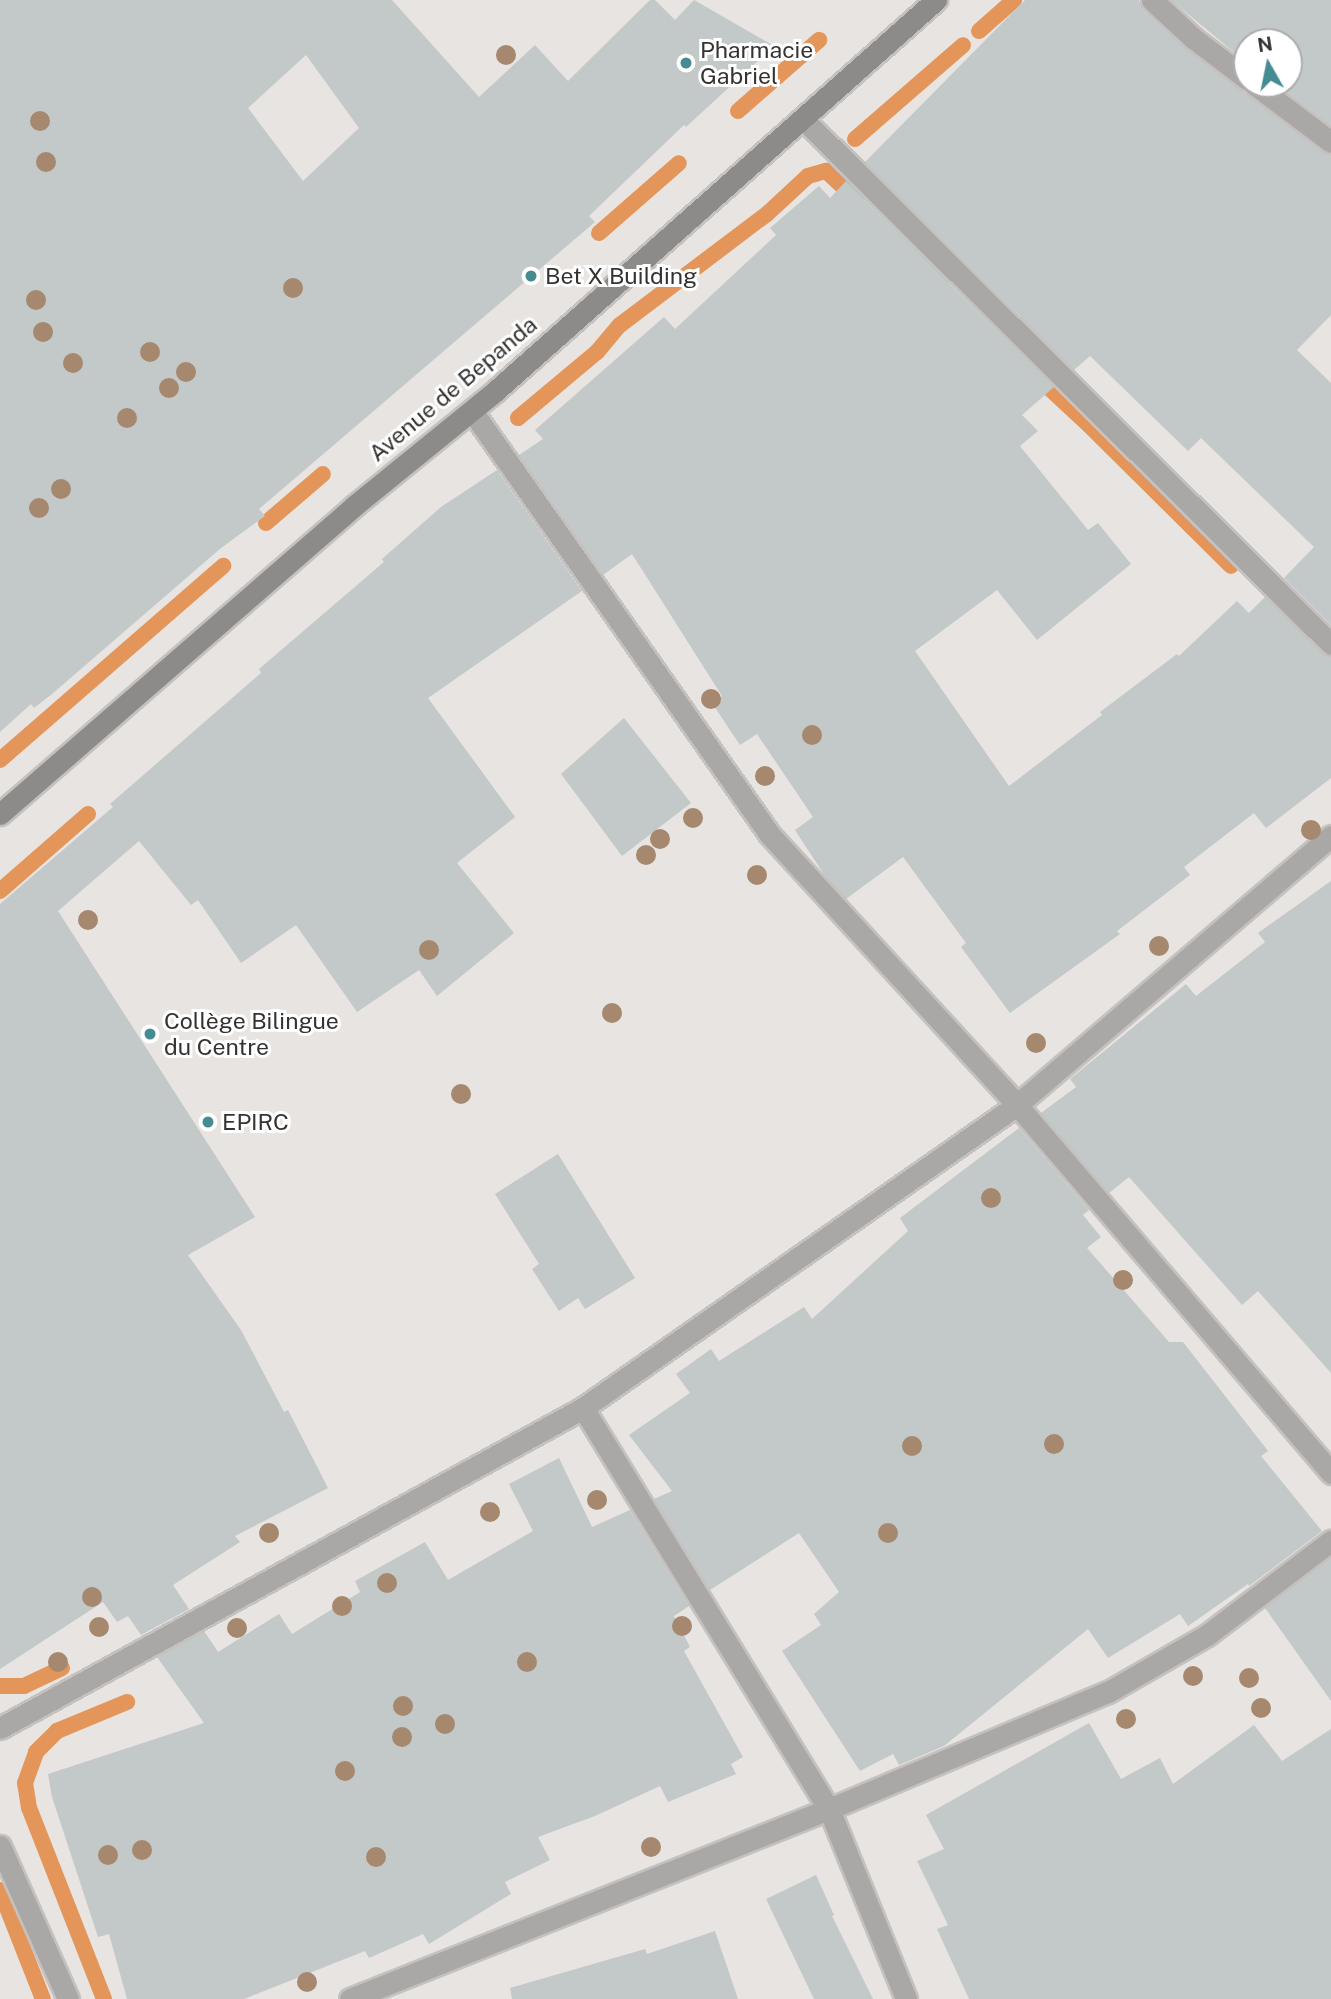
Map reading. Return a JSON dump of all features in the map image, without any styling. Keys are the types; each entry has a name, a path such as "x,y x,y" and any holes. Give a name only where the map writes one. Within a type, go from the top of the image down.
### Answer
{"main road":[{"name":"Avenue de Bepanda","path":"0,814 354,506 472,411 724,187 804,120 936,0"}],"street":[{"path":"1152,0 1193,38 1233,68"},
{"path":"1273,98 1331,142"},
{"path":"804,120 1331,644"},
{"path":"472,411 770,835 1017,1105 1331,1473"},
{"path":"0,1728 583,1408 1017,1105 1331,836"},
{"path":"583,1408 830,1809 906,1999"},
{"path":"350,1999 830,1809 1108,1692 1207,1635 1331,1541"},
{"path":"0,1846 68,1999"}],"building":[{"path":"0,0 392,0 479,97 535,45 568,81 650,0 655,0 675,20 694,0 774,46 686,127 684,125 589,216 595,222 259,509 265,516 221,548 52,694 34,708 31,704 0,732","holes":["306,55 359,128 303,181 248,108"]},
{"path":"1025,0 1139,0 1143,10 1185,48 1233,84 1233,98 1251,98 1323,152 1331,155 1331,315 1297,350 1331,383 1331,625 1284,578 1314,547 1201,438 1188,451 1090,356 1074,370 865,162"},
{"path":"1171,0 1331,0 1331,126 1294,98 1303,98 1303,28 1233,28 1233,51"},
{"path":"846,181 1054,387 1022,415 1038,431 1020,446 1088,530 1098,523 1131,564 1037,640 997,590 915,651 1009,786 1102,715 1100,712 1177,654 1179,656 1237,601 1249,613 1265,597 1322,653 1331,657 1331,778 1266,828 1254,813 1184,867 1190,875 1117,931 1120,934 1010,1013 961,947 966,943 903,857 846,899 825,876 795,830 813,817 757,734 740,745 712,703 722,696 632,554 603,575 519,455 543,439 535,430 664,317 675,329 776,235 770,228 819,186 830,198"},
{"path":"497,470 582,591 428,698 515,817 457,863 514,933 437,996 419,970 357,1012 296,925 241,963 198,900 191,905 139,841 58,911 255,1217 188,1255 241,1330 284,1412 288,1410 328,1488 235,1536 240,1542 173,1585 189,1609 141,1635 128,1616 117,1622 103,1602 0,1669 0,904 113,807 110,804 261,673 259,669 384,562 382,559 441,507"},
{"path":"624,718 691,803 622,856 561,774"},
{"path":"1331,881 1331,1373 1258,1291 1242,1305 1129,1177 1109,1193 1041,1113 1076,1087 1070,1079 1186,984 1196,996 1265,942 1258,933"},
{"path":"1019,1128 1089,1210 1083,1215 1101,1237 1087,1248 1169,1342 1183,1342 1268,1451 1261,1456 1322,1531 1249,1586 1248,1584 1188,1626 1180,1614 1108,1658 1088,1629 944,1746 899,1765 893,1754 860,1771 782,1651 821,1625 814,1614 839,1592 799,1533 710,1590 654,1499 672,1491 629,1435 690,1393 676,1374 711,1349 719,1361 804,1307 812,1319 908,1231 900,1218"},
{"path":"558,1154 635,1278 585,1309 578,1298 559,1311 532,1269 539,1264 495,1194"},
{"path":"559,1458 592,1527 630,1510 689,1606 674,1616 690,1647 684,1651 743,1757 731,1764 736,1774 668,1802 660,1786 595,1816 538,1837 550,1860 505,1882 511,1894 429,1944 423,1934 369,1958 365,1951 244,1999 127,1999 109,1934 98,1937 52,1797 48,1774 204,1723 157,1657 204,1631 218,1652 279,1614 292,1634 360,1592 355,1581 425,1542 448,1580 533,1531 509,1484"},
{"path":"1331,1557 1331,1701 1265,1608"},
{"path":"1089,1723 1121,1779 1160,1758 1173,1784 1254,1725 1282,1761 1331,1729 1331,1999 969,1999 937,1929 948,1925 917,1861 944,1849 926,1815"},
{"path":"816,1875 834,1915 832,1916 873,1999 814,1999 766,1899"},
{"path":"715,1931 738,1999 512,1999 510,1988 645,1949 647,1954"}],"waterway":[{"path":"979,31 1014,0"},
{"path":"738,111 819,40"},
{"path":"855,139 963,45"},
{"path":"599,233 679,163"},
{"path":"518,418 597,352 620,325 767,214 808,176 826,171 857,200"},
{"path":"1035,375 1231,566"},
{"path":"266,523 323,474"},
{"path":"0,760 223,566"},
{"path":"0,891 88,814"},
{"path":"0,1686 24,1686 62,1668"},
{"path":"104,1999 29,1808 25,1783 36,1752 57,1731 127,1702"},
{"path":"0,1890 43,1999"}],"place":[{"name":"Pharmacie Gabriel","path":"686,63"},
{"name":"Bet X Building","path":"531,276"},
{"name":"Collège Bilingue du Centre","path":"150,1034"},
{"name":"EPIRC","path":"208,1122"}]}
